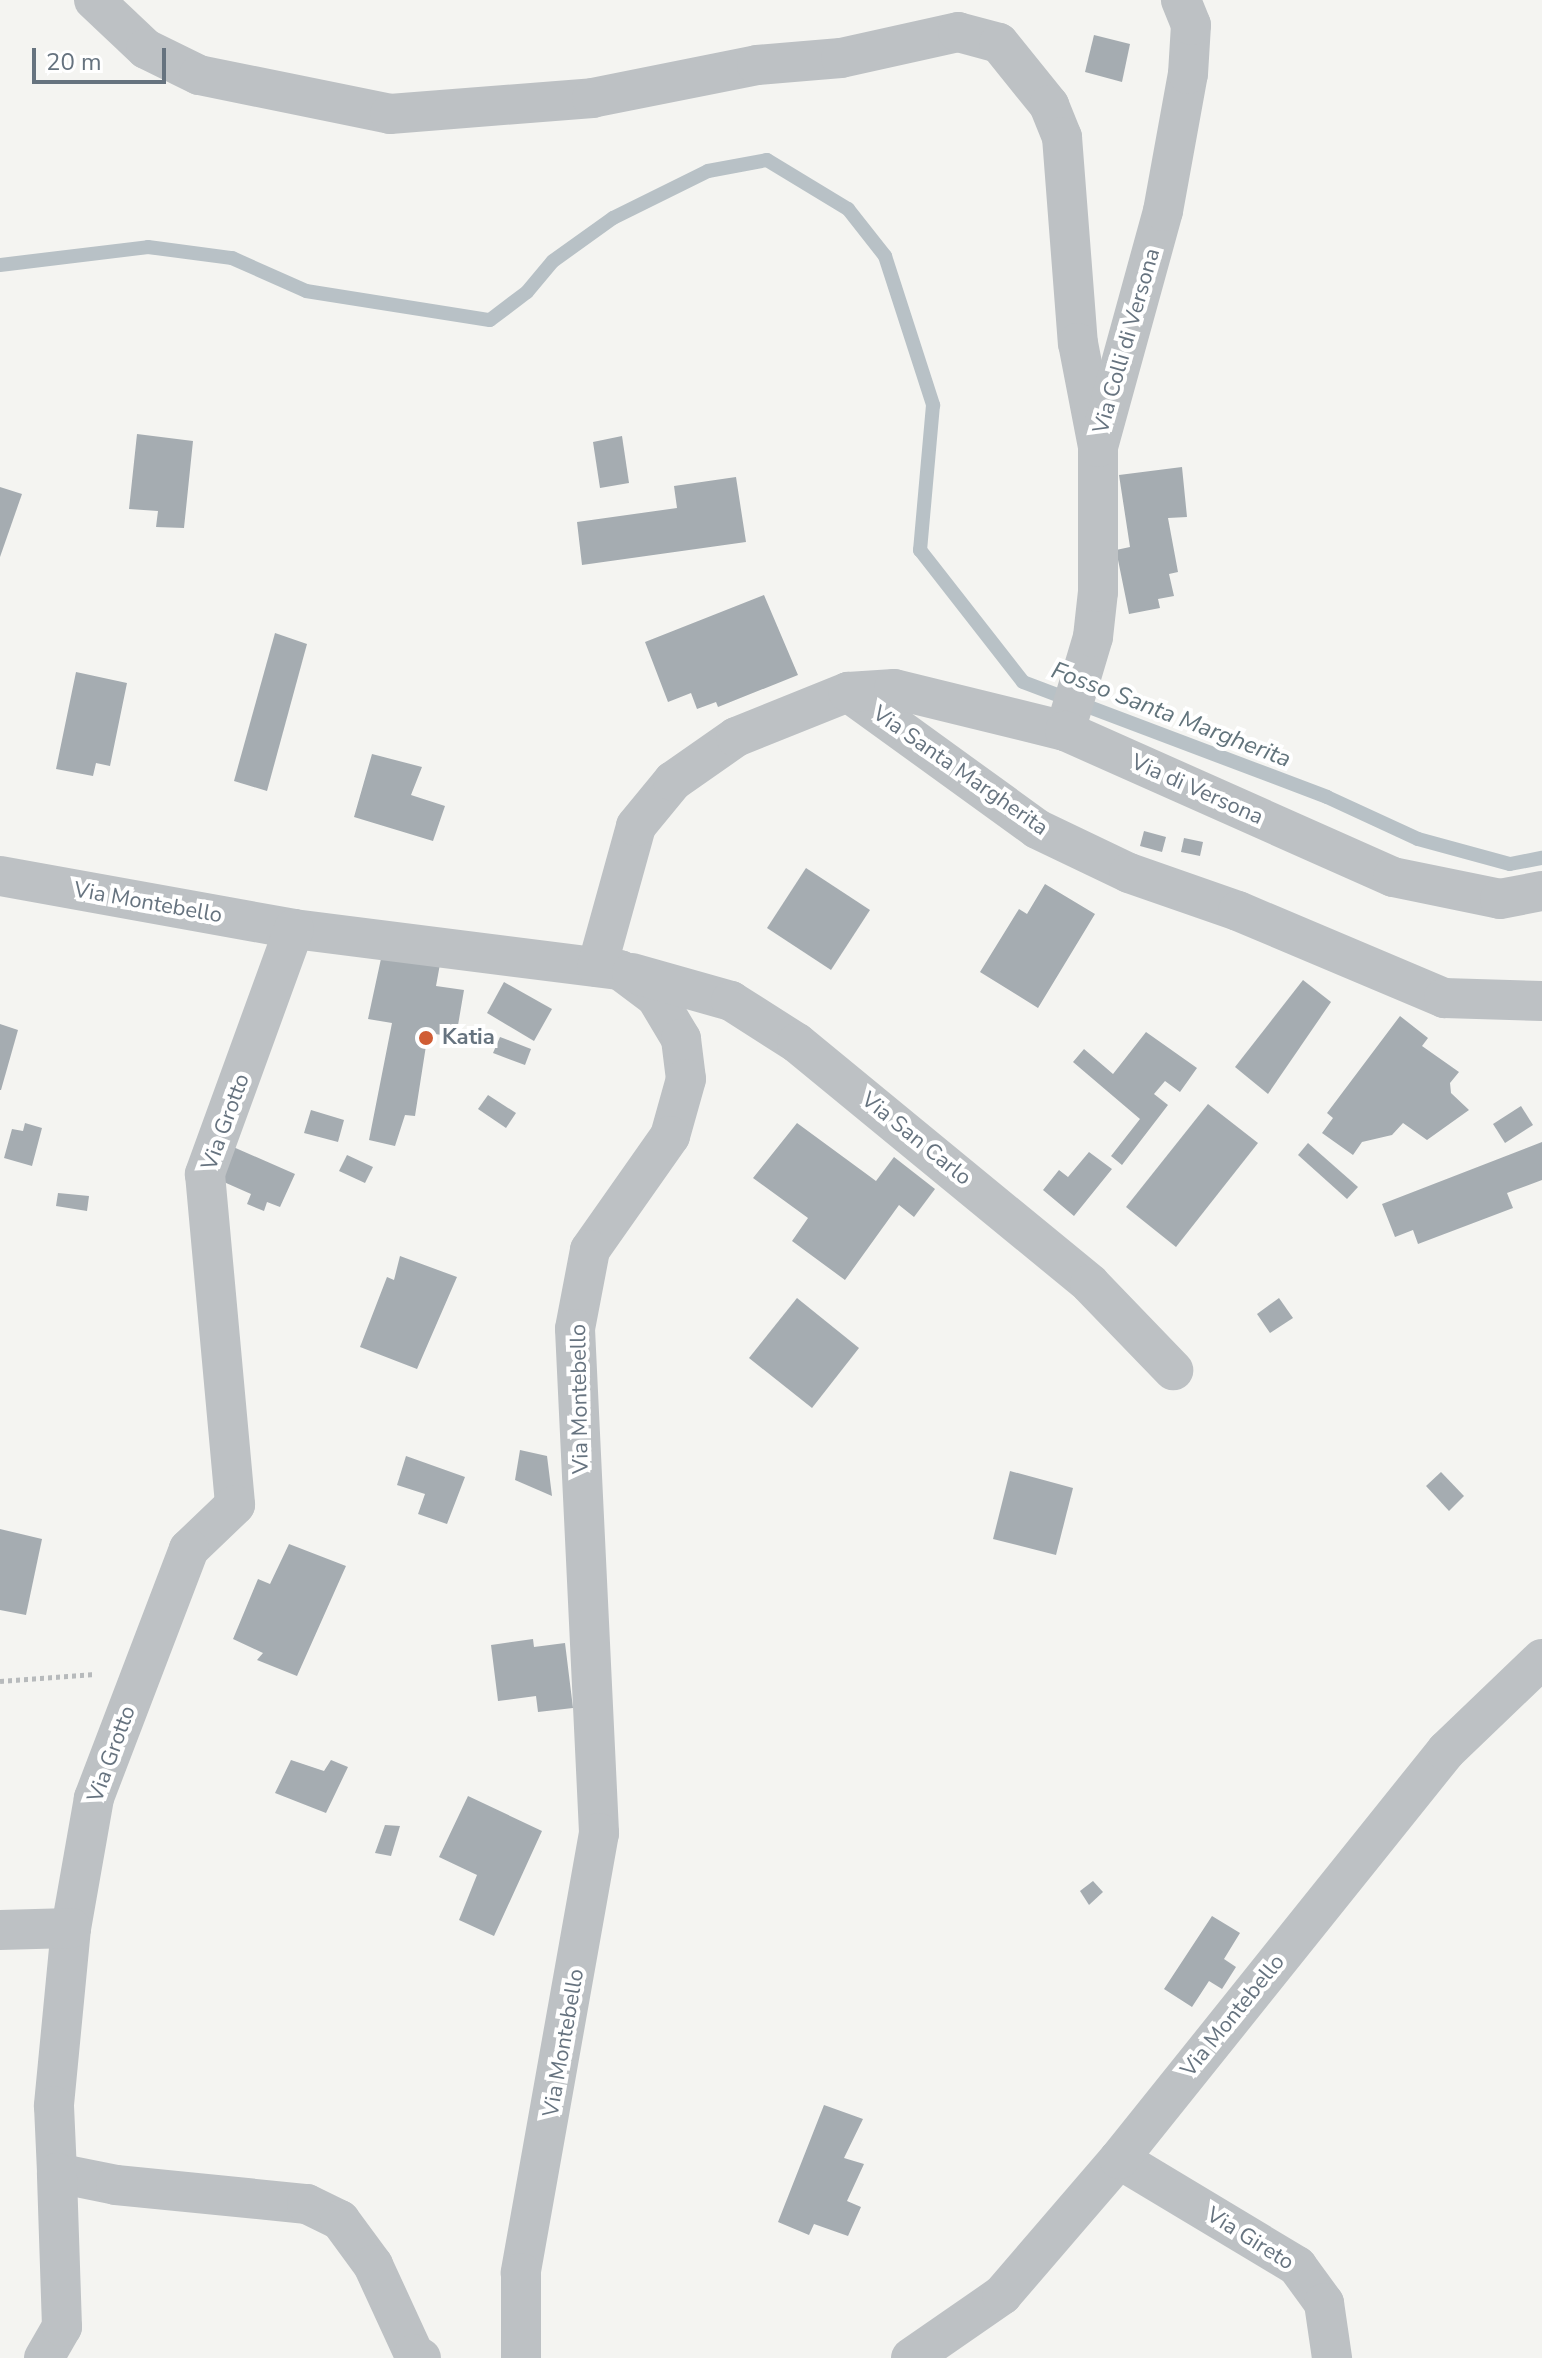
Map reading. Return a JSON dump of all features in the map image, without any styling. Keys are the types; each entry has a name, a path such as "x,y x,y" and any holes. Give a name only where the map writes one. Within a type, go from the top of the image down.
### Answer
{"street":[{"path":"94,0 146,49 199,75 390,114 592,98 757,65 841,58 958,32 999,43 1049,105 1062,137 1078,343 1098,447"},
{"name":"Via Colli di Versona","path":"1073,706 1098,592 1098,447 1163,211 1188,74 1191,25 1181,0"},
{"name":"Via di Versona","path":"848,692 894,689 1073,706 1393,877 1500,899 1542,891"},
{"path":"608,968 636,826 673,781 736,737 848,692"},
{"name":"Via Santa Margherita","path":"848,692 1037,829 1129,873 1238,911 1444,998 1542,1001"},
{"name":"Via Montebello","path":"0,876 294,929 608,968 656,997 681,1039 686,1079 670,1136 590,1250 575,1329 599,1833 521,2273 515,2356"},
{"name":"Via Grotto","path":"44,2358 62,2327 54,2106 71,1928 94,1798 142,1670 189,1549 235,1505 205,1174 294,929"},
{"name":"Via San Carlo","path":"608,968 731,1001 797,1043 1090,1284 1173,1370"},
{"name":"Via Montebello","path":"911,2358 1002,2295 1119,2159 1446,1751 1542,1659"},
{"path":"0,1930 71,1928"},
{"name":"Via Gireto","path":"1119,2159 1297,2266 1324,2303 1332,2358"},
{"path":"57,2173 116,2185 307,2204 340,2220 373,2265 414,2354 421,2358"}],"path":[{"path":"0,1681 142,1670"}],"building":[{"path":"1094,35 1130,44 1122,82 1085,72"},
{"path":"137,434 193,441 184,528 156,527 158,511 129,509"},
{"path":"622,436 629,483 600,488 593,442"},
{"path":"1182,467 1187,517 1168,518 1178,572 1169,574 1174,596 1158,599 1160,608 1129,614 1116,550 1130,547 1119,475"},
{"path":"736,477 746,542 582,565 577,522 677,508 674,486"},
{"path":"0,487 22,494 0,557"},
{"path":"764,595 798,675 718,707 716,702 697,709 691,693 668,702 645,642"},
{"path":"275,633 307,644 267,791 234,781"},
{"path":"76,672 127,683 110,766 96,763 93,776 56,769"},
{"path":"372,754 422,767 411,795 445,806 433,841 354,817"},
{"path":"1144,831 1166,837 1162,852 1140,846"},
{"path":"1184,838 1203,842 1200,856 1181,852"},
{"path":"806,868 870,910 831,970 767,928"},
{"path":"1045,884 1095,914 1038,1008 980,972 1019,909 1027,914"},
{"path":"382,954 440,964 436,986 464,990 456,1037 428,1033 415,1116 405,1115 395,1146 369,1140 392,1023 368,1019"},
{"path":"1303,980 1331,1002 1268,1094 1235,1067"},
{"path":"504,982 552,1009 534,1041 487,1013"},
{"path":"1400,1016 1428,1038 1422,1046 1459,1072 1450,1083 1451,1093 1469,1110 1427,1140 1403,1123 1392,1135 1362,1142 1353,1155 1322,1133 1333,1118 1327,1113"},
{"path":"0,1024 18,1030 1,1090 0,1090"},
{"path":"1146,1032 1197,1068 1180,1092 1165,1081 1154,1094 1168,1105 1122,1165 1111,1156 1140,1119 1073,1062 1084,1049 1113,1074"},
{"path":"500,1037 531,1049 525,1065 493,1053"},
{"path":"488,1095 516,1113 506,1128 478,1109"},
{"path":"1208,1104 1258,1143 1176,1247 1126,1207"},
{"path":"1521,1106 1533,1125 1505,1143 1493,1124"},
{"path":"311,1110 344,1120 338,1142 304,1133"},
{"path":"25,1123 42,1128 32,1166 4,1158 12,1129 23,1131"},
{"path":"797,1123 876,1181 894,1157 935,1189 914,1217 899,1205 845,1280 792,1241 808,1218 753,1178"},
{"path":"1542,1142 1542,1180 1507,1193 1513,1208 1418,1244 1413,1230 1395,1237 1382,1204"},
{"path":"1308,1143 1358,1187 1347,1199 1298,1155"},
{"path":"231,1146 295,1174 280,1207 267,1202 264,1211 247,1204 251,1194 217,1179"},
{"path":"1089,1152 1112,1169 1074,1216 1043,1190 1059,1170 1068,1177"},
{"path":"347,1155 373,1167 365,1183 339,1171"},
{"path":"58,1193 89,1196 87,1211 56,1206"},
{"path":"400,1256 457,1277 417,1369 360,1347 387,1277 394,1280"},
{"path":"797,1298 859,1348 812,1408 749,1358"},
{"path":"1279,1298 1293,1318 1270,1333 1257,1314"},
{"path":"520,1450 547,1456 552,1496 515,1480"},
{"path":"406,1456 465,1477 447,1524 418,1514 425,1494 397,1485"},
{"path":"1010,1471 1073,1488 1056,1555 993,1539"},
{"path":"1441,1472 1464,1496 1449,1511 1426,1486"},
{"path":"0,1529 42,1539 26,1615 0,1610"},
{"path":"289,1544 346,1566 297,1676 257,1660 263,1653 233,1639 258,1579 270,1584"},
{"path":"533,1639 534,1647 565,1643 573,1708 538,1712 536,1696 498,1701 491,1645"},
{"path":"291,1760 324,1771 331,1760 348,1767 326,1813 275,1793"},
{"path":"468,1796 542,1831 494,1936 459,1920 477,1875 439,1857"},
{"path":"385,1825 400,1826 391,1856 375,1853"},
{"path":"1093,1881 1103,1892 1089,1905 1080,1891"},
{"path":"1212,1916 1240,1933 1224,1959 1236,1967 1222,1989 1209,1981 1192,2007 1164,1989"},
{"path":"824,2105 863,2119 844,2158 864,2164 847,2201 861,2207 848,2236 814,2224 809,2235 778,2222"}],"waterway":[{"name":"Fosso Santa Margherita","path":"0,265 148,247 232,258 306,291 490,320 527,292 553,261 613,218 708,171 767,160 848,209 885,256 933,405 920,550 1023,682 1327,797 1418,839 1510,864 1542,858"}],"place":[{"name":"Katia","path":"426,1038"}]}
